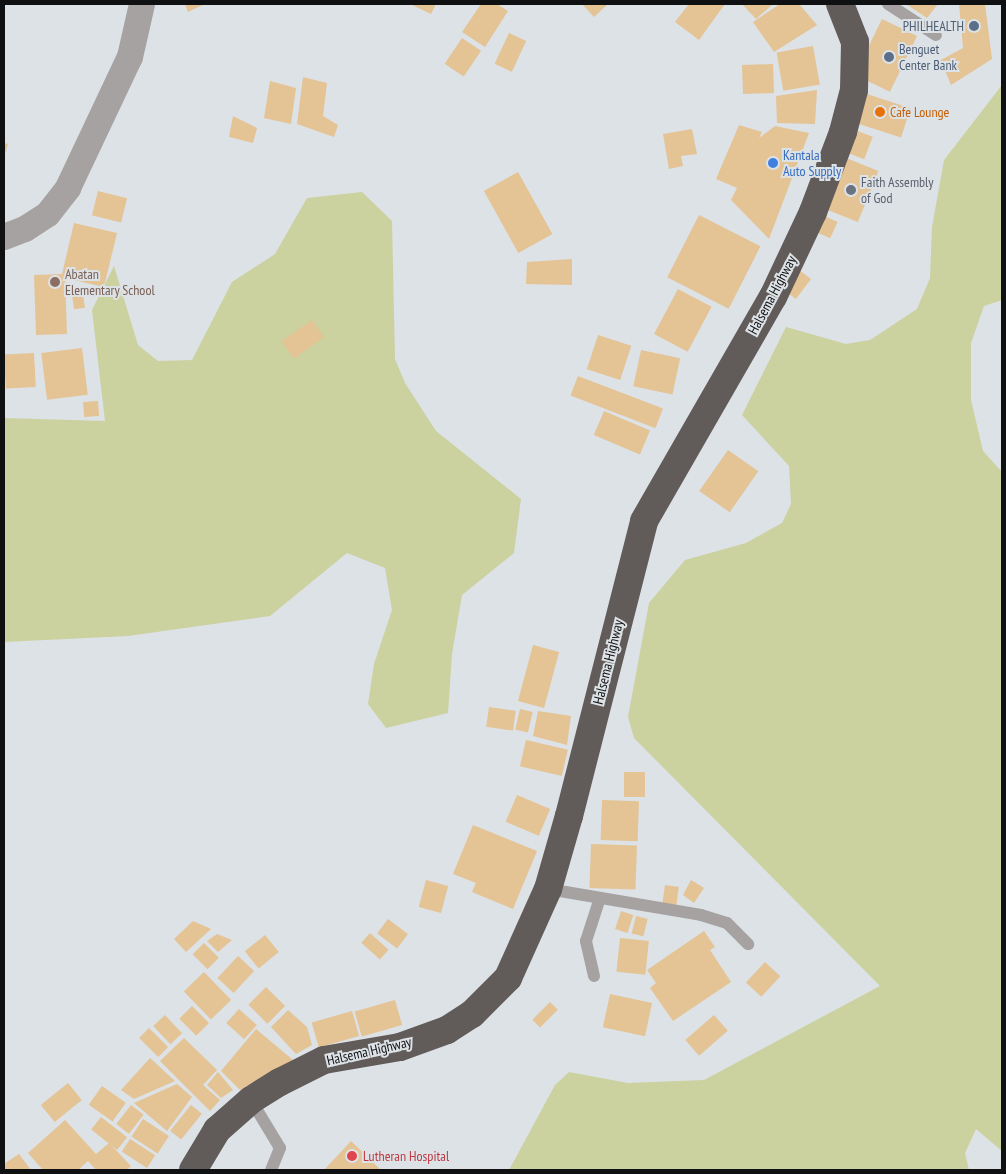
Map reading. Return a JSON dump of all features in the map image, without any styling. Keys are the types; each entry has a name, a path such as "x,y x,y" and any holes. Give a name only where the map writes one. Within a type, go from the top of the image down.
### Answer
{"highway":[{"name":"Halsema Highway","path":"193,1170 217,1130 251,1100 324,1060 400,1047 447,1030 472,1014 508,978 548,889 570,816 644,521 774,297 813,212 843,132 854,90 855,42 840,4"}],"street":[{"path":"4,238 25,229 48,214 68,188 130,57 142,4"}],"lane":[{"path":"888,4 936,35"},
{"path":"548,889 727,923 748,944"},
{"path":"594,976 586,941 600,898"},
{"path":"251,1100 280,1148 271,1170"}],"green space":[{"path":"1002,85 1002,300 984,306 971,343 971,400 983,451 1002,472 1002,1151 976,1129 965,1153 969,1170 509,1170 555,1085 569,1072 628,1083 704,1080 880,986 634,738 628,717 649,603 685,560 746,543 782,523 791,504 789,466 742,415 786,327 846,344 870,340 917,309 930,278 932,227 944,160"},
{"path":"362,192 392,221 395,359 405,383 436,431 521,499 514,553 462,595 452,654 448,713 386,728 368,704 374,664 392,610 385,568 347,553 270,616 128,636 4,642 4,418 105,421 92,310 114,266 138,345 158,361 192,360 232,282 275,254 307,198"}],"building":[{"path":"185,4 205,4 188,12"},
{"path":"410,4 436,4 431,14"},
{"path":"481,4 497,4 508,11 485,47 462,32"},
{"path":"582,4 608,4 594,17"},
{"path":"689,4 725,4 699,40 675,22"},
{"path":"742,4 773,4 756,19"},
{"path":"780,4 799,4 817,25 774,52 753,22"},
{"path":"906,4 938,4 927,18"},
{"name":"PHILHEALTH","path":"959,4 985,4 992,59 951,85 941,60 963,48"},
{"name":"Benguet Center Bank","path":"882,19 917,36 890,92 855,75"},
{"path":"509,33 526,41 512,72 495,64"},
{"path":"462,38 481,51 464,77 445,64"},
{"path":"813,46 820,84 783,91 777,52"},
{"path":"773,64 774,93 743,94 742,65"},
{"path":"303,77 327,83 323,116 338,125 334,137 297,124"},
{"path":"270,81 296,88 291,124 264,118"},
{"path":"817,90 815,124 777,123 776,96"},
{"path":"864,93 911,108 901,138 854,122"},
{"path":"233,116 257,128 253,143 229,137"},
{"name":"Kantala Auto Supply","path":"739,125 762,132 759,138 775,126 809,133 769,239 731,200 737,188 716,179"},
{"path":"692,129 697,154 681,156 683,166 669,169 663,134"},
{"path":"855,130 873,137 864,159 846,152"},
{"path":"4,143 8,144 4,157"},
{"name":"Faith Assembly of God","path":"846,158 878,171 858,222 825,209"},
{"path":"518,172 552,234 518,253 484,191"},
{"path":"98,191 127,198 121,223 92,215"},
{"path":"699,215 760,246 729,309 667,277"},
{"path":"822,215 838,222 830,238 815,231"},
{"path":"74,223 117,233 104,287 65,278 67,334 36,335 34,275 62,274"},
{"path":"572,259 572,285 526,284 527,262"},
{"path":"799,270 811,279 796,299 784,290"},
{"path":"82,287 85,308 74,309 71,289"},
{"path":"678,289 712,307 688,352 654,334"},
{"path":"312,320 324,337 294,358 282,341"},
{"path":"598,335 631,346 620,380 587,369"},
{"path":"82,348 88,395 47,400 41,353"},
{"path":"641,350 680,358 672,395 633,386"},
{"path":"34,353 36,387 6,389 4,355"},
{"path":"578,376 663,409 655,428 570,396"},
{"path":"98,401 99,416 84,417 83,402"},
{"path":"604,411 650,431 640,454 594,435"},
{"path":"728,450 758,471 730,512 699,491"},
{"path":"533,645 559,652 544,708 518,701"},
{"path":"489,707 516,711 513,731 486,727"},
{"path":"520,709 533,712 528,732 515,729"},
{"path":"538,711 571,716 567,745 533,736"},
{"path":"526,740 568,750 562,776 520,766"},
{"path":"624,772 645,772 645,797 624,797"},
{"path":"517,795 550,809 539,836 506,822"},
{"path":"602,800 639,801 638,841 601,840"},
{"path":"473,825 537,851 513,909 472,892 476,883 453,874"},
{"path":"591,844 637,846 635,890 589,888"},
{"path":"426,880 448,886 441,913 419,907"},
{"path":"691,880 704,888 694,903 683,895"},
{"path":"665,885 679,887 676,905 662,903"},
{"path":"621,911 633,915 627,933 615,929"},
{"path":"636,916 648,919 643,936 632,933"},
{"path":"388,919 408,934 397,948 377,933"},
{"path":"193,921 211,929 186,952 174,939"},
{"path":"704,931 715,947 710,950 731,982 673,1021 650,988 656,983 647,970"},
{"path":"370,933 389,950 380,959 361,943"},
{"path":"217,934 232,940 218,952 207,941"},
{"path":"265,935 279,952 259,968 245,951"},
{"path":"620,938 649,941 645,975 616,972"},
{"path":"204,943 219,958 208,969 193,954"},
{"path":"238,956 254,971 234,993 218,978"},
{"path":"765,962 780,976 761,997 746,982"},
{"path":"204,972 231,1000 211,1020 184,991"},
{"path":"266,987 285,1006 267,1024 248,1005"},
{"path":"610,994 652,1003 645,1036 603,1027"},
{"path":"395,1000 402,1025 362,1037 355,1012"},
{"path":"550,1002 558,1010 540,1027 532,1020"},
{"path":"192,1006 209,1023 196,1036 179,1019"},
{"path":"239,1009 257,1025 244,1039 226,1023"},
{"path":"288,1010 307,1027 312,1045 296,1054 271,1027"},
{"path":"352,1011 359,1036 319,1048 312,1023"},
{"path":"165,1015 182,1033 170,1044 153,1026"},
{"path":"714,1015 728,1031 699,1056 685,1040"},
{"path":"149,1028 168,1047 158,1057 139,1038"},
{"path":"256,1029 293,1060 240,1090 221,1071"},
{"path":"184,1038 217,1070 203,1085 220,1100 210,1111 160,1061"},
{"path":"150,1058 175,1081 134,1099 121,1090"},
{"path":"218,1072 233,1090 221,1098 207,1085"},
{"path":"68,1083 82,1100 55,1122 41,1105"},
{"path":"177,1084 192,1097 167,1131 134,1103"},
{"path":"102,1086 126,1103 113,1121 89,1105"},
{"path":"131,1105 144,1115 129,1134 116,1124"},
{"path":"191,1105 202,1114 181,1139 170,1131"},
{"path":"101,1117 127,1137 117,1150 91,1130"},
{"path":"143,1119 169,1136 158,1153 132,1137"},
{"path":"65,1120 96,1154 109,1143 131,1166 127,1170 96,1170 88,1161 78,1170 43,1170 28,1153"},
{"path":"130,1139 155,1155 147,1168 122,1152"},
{"name":"Lutheran Hospital","path":"351,1141 381,1170 324,1170"},
{"path":"19,1154 31,1170 4,1170 4,1164"}],"place":[{"name":"PHILHEALTH","path":"974,26"},
{"name":"Benguet Center Bank","path":"889,57"},
{"name":"Cafe Lounge","path":"880,112"},
{"name":"Kantala Auto Supply","path":"773,163"},
{"name":"Faith Assembly of God","path":"851,190"},
{"name":"Abatan Elementary School","path":"55,282"},
{"name":"Lutheran Hospital","path":"352,1156"}]}
